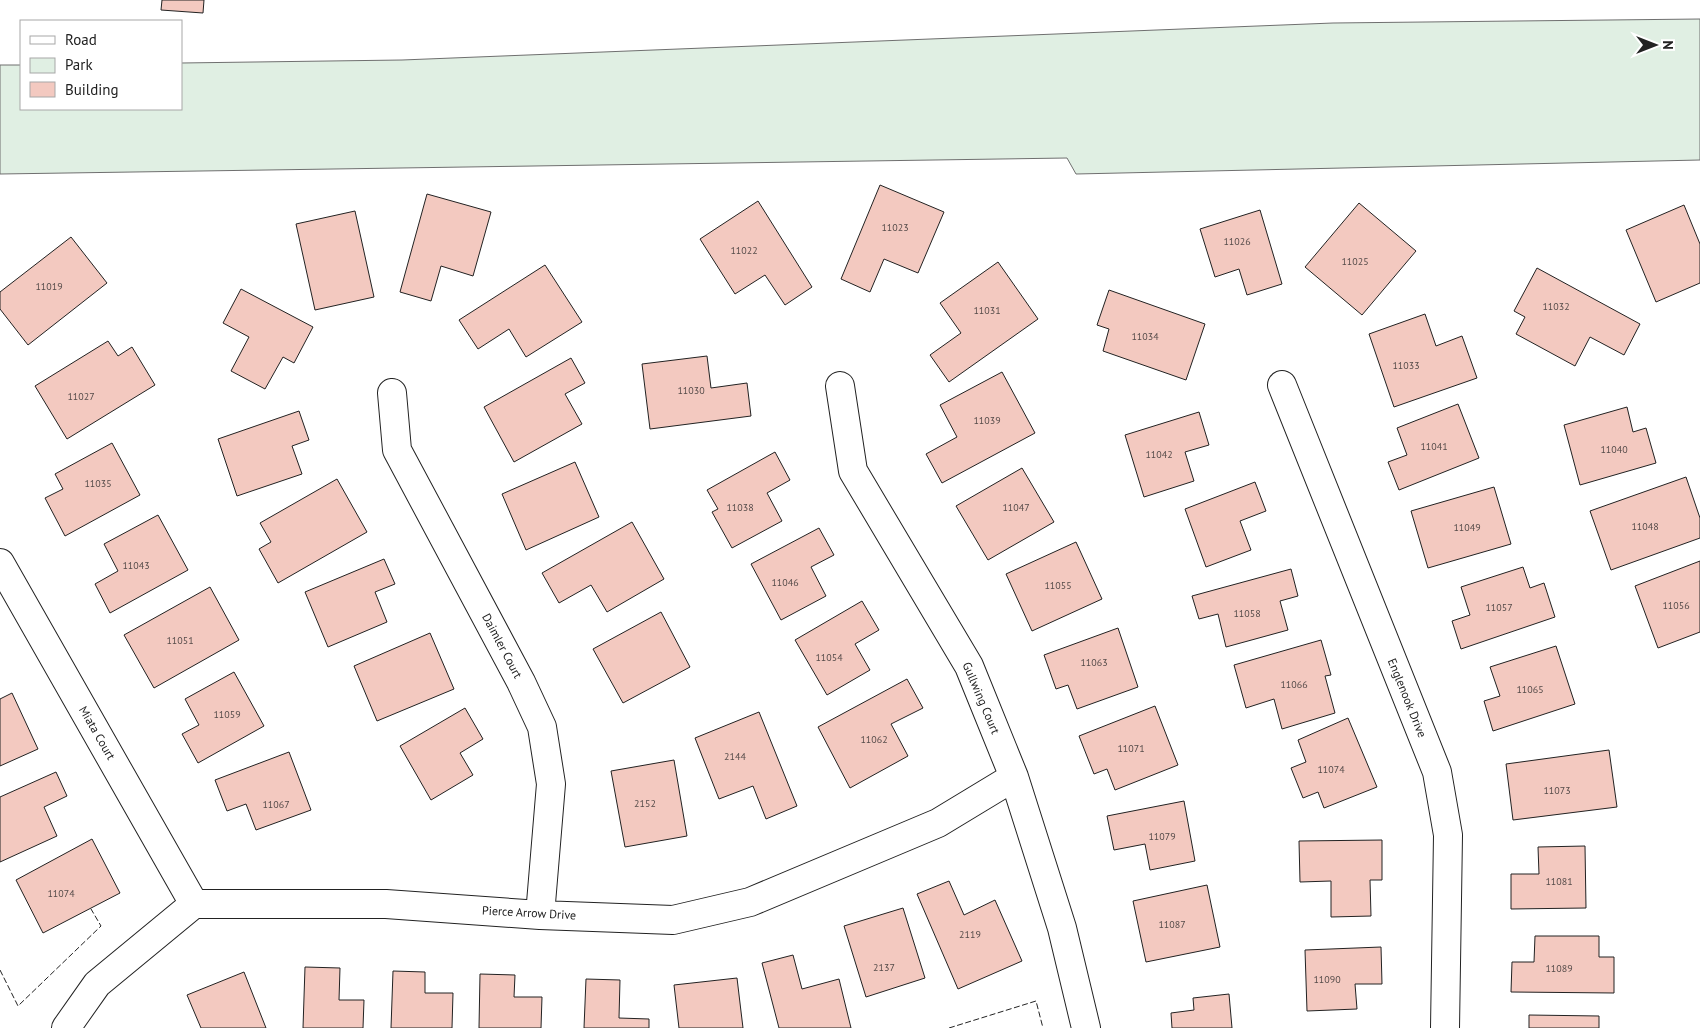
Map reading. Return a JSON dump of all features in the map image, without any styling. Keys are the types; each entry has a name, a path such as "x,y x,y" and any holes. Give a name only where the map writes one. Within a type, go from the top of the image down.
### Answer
{"street":[{"name":"Englenook Drive","path":"1282,385 1437,772 1448,836 1445,1028"},
{"name":"Gullwing Court","path":"840,386 853,471 969,666 1014,777 1062,928 1086,1028"},
{"name":"Daimler Court","path":"392,393 397,450 521,682 542,727 551,784 540,914"},
{"name":"Miata Court","path":"0,563 194,904"},
{"name":"Pierce Arrow Drive","path":"194,904 386,904 673,920 750,902 938,823 1014,777"},
{"path":"66,1028 97,984 194,904"}],"green space":[{"path":"1700,19 1700,160 1076,174 1067,158 0,174 0,65 20,65 20,110 182,110 182,63 402,60 1333,23"}],"building":[{"path":"162,0 204,0 203,13 161,10"},
{"path":"880,185 944,212 918,273 884,259 870,292 841,279"},
{"path":"427,194 491,212 473,276 441,266 431,301 400,292"},
{"path":"758,201 812,287 785,305 765,275 735,294 700,239"},
{"path":"1359,203 1416,251 1362,315 1305,267"},
{"path":"1684,205 1700,244 1700,283 1656,302 1626,230"},
{"path":"1260,210 1282,284 1247,295 1239,269 1215,277 1200,229"},
{"path":"355,211 374,297 315,310 296,224"},
{"path":"71,237 107,283 28,345 0,309 0,292"},
{"path":"998,262 1038,319 949,382 930,355 961,333 940,303"},
{"path":"545,265 582,322 526,357 509,329 478,349 459,320"},
{"path":"1537,268 1640,324 1624,355 1590,337 1575,366 1516,334 1525,317 1514,311"},
{"path":"241,289 313,327 294,363 283,357 265,389 231,371 249,337 223,323"},
{"path":"1109,290 1205,324 1186,380 1103,351 1109,329 1097,325"},
{"path":"1425,314 1436,346 1462,336 1477,378 1394,407 1369,334"},
{"path":"108,341 118,356 132,347 155,385 67,439 35,386"},
{"path":"707,356 711,388 747,383 751,416 650,429 642,364"},
{"path":"571,358 585,383 565,394 582,424 514,462 484,407"},
{"path":"1002,372 1035,433 942,483 926,454 957,437 940,405"},
{"path":"1458,404 1479,458 1399,490 1388,462 1407,455 1397,428"},
{"path":"1627,407 1633,432 1646,428 1656,463 1580,485 1564,425"},
{"path":"299,411 309,440 292,446 302,474 237,496 218,439"},
{"path":"1199,412 1209,445 1185,452 1194,481 1144,497 1125,435"},
{"path":"112,443 140,495 65,536 45,498 63,489 55,474"},
{"path":"775,452 790,480 767,493 782,521 732,548 712,512 718,509 707,490"},
{"path":"575,462 599,517 526,550 502,494"},
{"path":"1022,468 1054,522 988,560 956,506"},
{"path":"1686,477 1700,518 1700,538 1611,570 1590,511"},
{"path":"337,479 367,532 278,583 259,549 271,542 260,523"},
{"path":"1255,482 1266,511 1240,521 1251,550 1206,567 1185,509"},
{"path":"1494,487 1511,544 1428,568 1411,511"},
{"path":"158,515 188,570 110,613 95,584 118,571 104,544"},
{"path":"632,522 664,579 607,612 591,585 559,603 542,573"},
{"path":"819,528 834,555 811,567 826,596 781,620 751,564"},
{"path":"1076,542 1102,599 1032,631 1006,574"},
{"path":"384,559 395,584 375,592 387,622 328,647 305,592"},
{"path":"1700,561 1700,632 1658,648 1635,586"},
{"path":"1523,567 1530,588 1544,583 1555,617 1461,649 1452,621 1470,615 1461,587"},
{"path":"1291,569 1298,596 1280,601 1288,630 1226,647 1218,614 1199,619 1192,596"},
{"path":"210,587 239,640 154,688 124,635"},
{"path":"862,601 879,630 855,644 870,670 827,695 795,640"},
{"path":"661,612 690,667 623,703 593,649"},
{"path":"1118,628 1138,687 1077,709 1068,685 1056,689 1044,655"},
{"path":"430,633 454,689 377,721 354,666"},
{"path":"1321,640 1331,675 1325,676 1335,713 1282,729 1274,699 1246,708 1234,665"},
{"path":"1556,646 1575,704 1493,731 1484,701 1500,696 1490,667"},
{"path":"234,672 264,726 198,763 182,734 199,725 185,699"},
{"path":"907,679 923,708 891,724 908,756 850,788 818,727"},
{"path":"12,693 38,749 0,766 0,699"},
{"path":"1155,706 1178,765 1115,790 1107,769 1094,774 1079,736"},
{"path":"465,708 483,739 460,753 473,775 431,800 400,746"},
{"path":"759,712 797,806 766,819 753,786 719,799 695,738"},
{"path":"1348,718 1377,787 1324,808 1318,792 1303,798 1291,768 1306,762 1298,740"},
{"path":"1609,750 1617,807 1513,820 1506,764"},
{"path":"289,752 311,810 256,830 246,804 227,811 215,780"},
{"path":"674,760 687,836 625,847 611,771"},
{"path":"56,772 67,796 44,807 57,836 0,862 0,797"},
{"path":"1184,801 1195,861 1150,870 1145,844 1114,850 1107,816"},
{"path":"92,839 120,893 43,933 16,880"},
{"path":"1382,840 1382,880 1370,880 1371,916 1331,917 1331,881 1300,882 1299,841"},
{"path":"1585,846 1586,908 1511,909 1511,874 1539,874 1538,847"},
{"path":"949,881 964,915 995,900 1022,961 958,989 917,894"},
{"path":"1207,885 1220,947 1146,962 1133,901"},
{"path":"903,908 925,978 866,997 844,926"},
{"path":"1535,936 1599,936 1599,957 1614,957 1614,993 1511,992 1512,962 1534,962"},
{"path":"1381,947 1382,984 1355,984 1357,1009 1307,1011 1305,950"},
{"path":"793,955 802,989 839,979 851,1028 779,1028 762,963"},
{"path":"305,967 340,968 339,1000 364,1000 363,1028 303,1028"},
{"path":"393,971 425,972 425,993 453,993 452,1028 391,1028"},
{"path":"244,972 266,1028 201,1028 187,995"},
{"path":"480,974 515,975 514,997 542,997 541,1028 479,1028"},
{"path":"737,978 743,1028 679,1028 674,985"},
{"path":"586,979 620,980 619,1018 649,1019 649,1028 584,1028"},
{"path":"1229,994 1232,1028 1172,1028 1171,1013 1194,1010 1193,998"},
{"path":"1529,1015 1599,1016 1599,1028 1529,1028"}],"fence":[{"path":"0,970 18,1006 101,926 91,909"},
{"path":"949,1028 1036,1001 1043,1028"}]}
